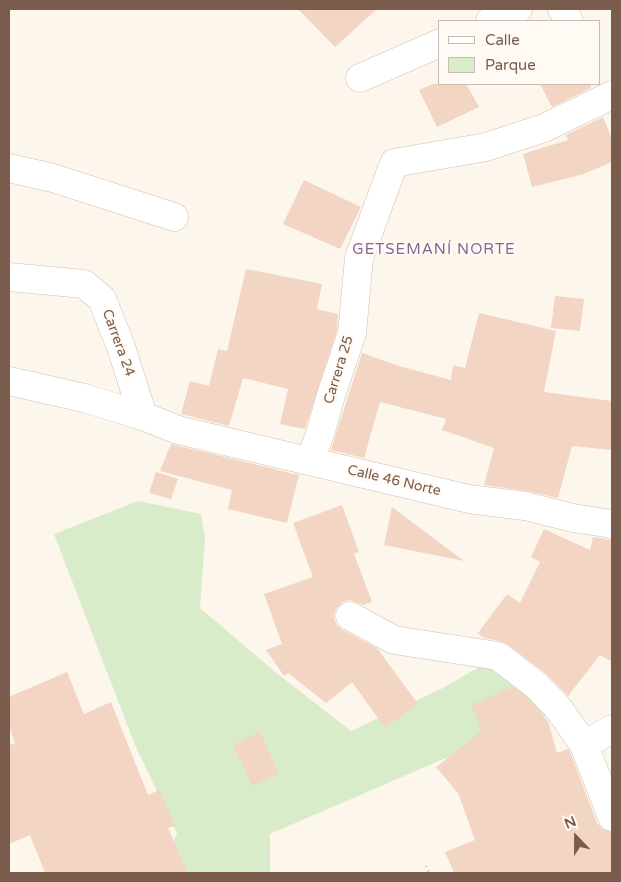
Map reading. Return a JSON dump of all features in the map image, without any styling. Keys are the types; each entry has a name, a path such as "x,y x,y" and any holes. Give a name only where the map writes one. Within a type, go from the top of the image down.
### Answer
{"street":[{"path":"492,20 518,9"},
{"path":"562,9 568,20"},
{"path":"360,78 438,44"},
{"name":"Carrera 25","path":"310,461 321,431 330,395 352,333 359,258 394,163 486,147 544,128 608,94"},
{"path":"9,168 53,178 174,217"},
{"name":"Carrera 24","path":"9,278 84,284 102,299 121,347 143,416"},
{"path":"9,381 84,398 143,416"},
{"name":"Calle 46 Norte","path":"143,416 178,430 469,499 525,506 572,518 612,524"},
{"path":"350,616 394,640 498,656 536,685 558,710 584,745 612,817"},
{"path":"584,745 612,728"}],"path":[{"path":"426,866 429,873"}],"green space":[{"path":"138,501 201,514 205,539 200,608 274,671 351,731 443,688 498,656 559,709 270,834 270,873 162,873 177,833 135,745 54,534"}],"building":[{"path":"298,9 377,9 335,47"},
{"path":"433,84 467,85 479,107 437,127 419,90"},
{"path":"541,85 590,85 591,88 552,107"},
{"path":"603,117 612,139 612,162 584,174 532,187 523,154 568,140 566,135"},
{"path":"304,180 361,207 340,249 283,224"},
{"path":"246,269 322,284 317,309 338,314 337,330 305,429 280,424 288,389 243,378 229,426 181,414 190,381 209,386 218,349 227,351"},
{"path":"555,296 584,299 580,331 551,328"},
{"path":"479,313 556,331 544,392 612,401 612,450 572,446 558,498 527,491 484,485 494,448 442,430 446,419 380,402 364,458 331,450 362,353 399,366 451,380 453,365 465,368"},
{"path":"171,444 299,475 287,523 228,509 232,490 160,471"},
{"path":"156,472 178,479 171,499 149,493"},
{"path":"342,505 359,552 354,554 372,602 363,605 350,600 342,602 336,609 334,617 336,624 343,630 377,648 418,704 385,728 352,682 326,703 288,673 284,676 266,650 282,644 264,594 313,577 293,523"},
{"path":"392,507 464,561 384,545"},
{"path":"544,529 590,550 593,537 612,540 612,662 600,655 568,696 545,673 507,644 484,638 478,633 507,594 520,603 540,562 531,557"},
{"path":"67,672 84,714 111,702 148,795 159,790 175,826 168,828 188,873 45,873 30,835 9,844 9,745 15,743 9,725 9,697"},
{"path":"513,687 526,697 548,721 557,753 568,749 570,752 597,823 603,829 612,832 612,873 454,873 445,852 475,840 458,793 436,767 482,731 471,705"},
{"path":"260,732 279,774 252,786 233,745"}],"district":[{"name":"GETSEMANÍ NORTE","path":"434,250"}]}
